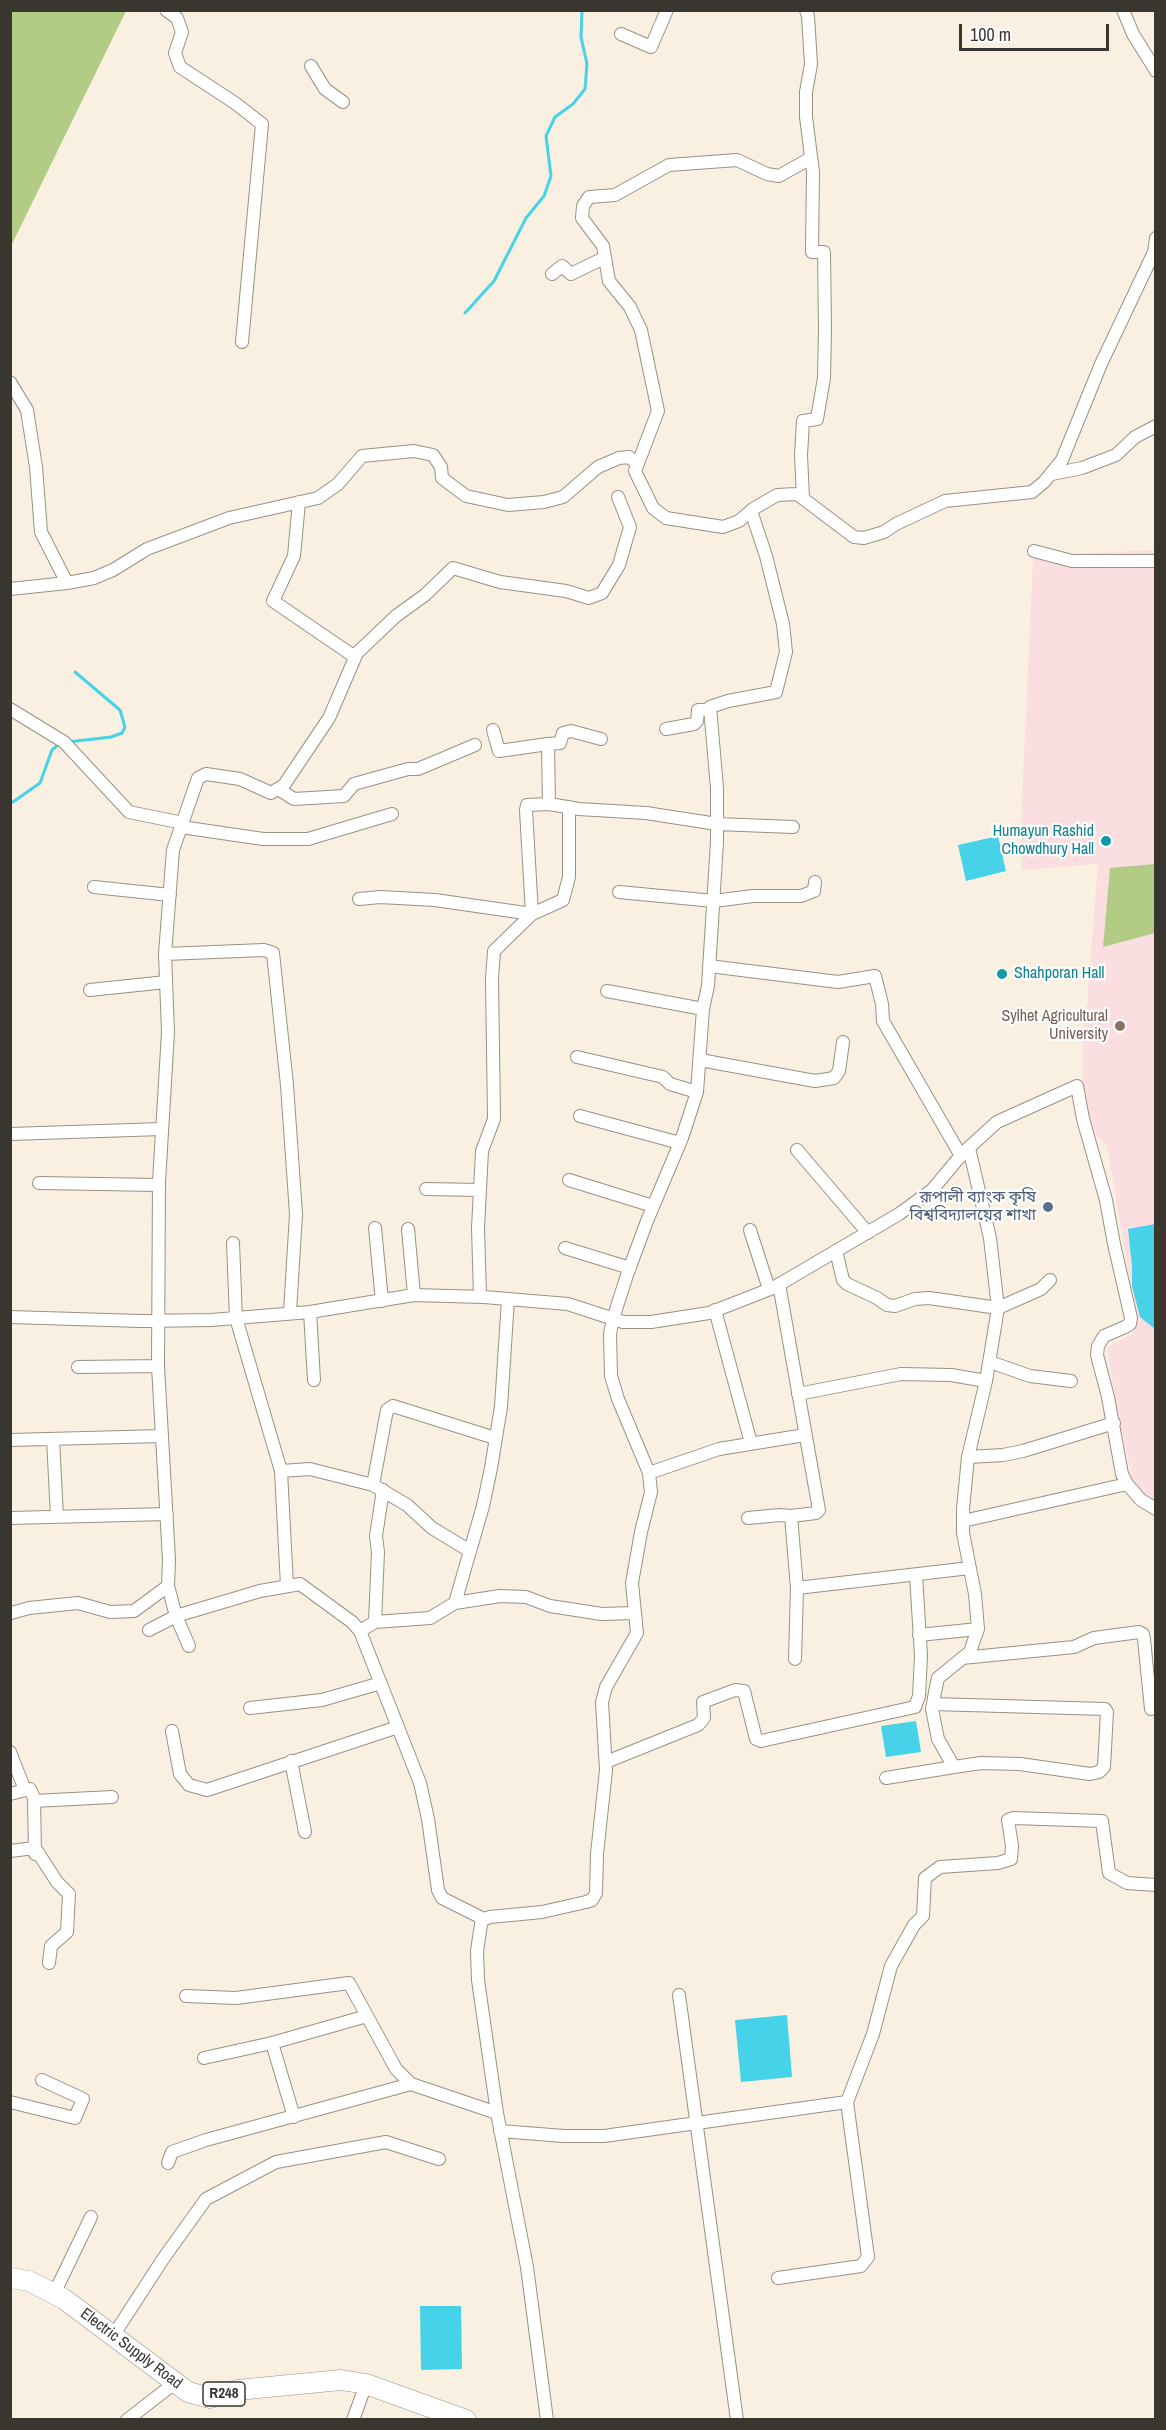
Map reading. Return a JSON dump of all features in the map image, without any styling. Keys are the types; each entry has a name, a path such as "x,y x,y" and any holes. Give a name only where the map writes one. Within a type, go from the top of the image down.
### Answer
{"main road":[{"name":"Electric Supply Road","path":"10,2278 29,2281 64,2299 188,2392 210,2398 237,2390 341,2380 366,2384 466,2420"}],"street":[{"path":"166,10 177,18 182,32 175,53 180,67 262,124 242,342"},
{"path":"621,34 651,47 667,10"},
{"path":"803,498 803,421 817,419 825,378 824,252 812,252 811,158 806,117 806,92 811,64 806,10"},
{"path":"1123,10 1132,34 1155,71"},
{"path":"311,66 325,89 343,102"},
{"path":"811,158 779,176 767,174 737,160 669,165 615,195 589,197 583,206 582,218 603,246 609,281 630,307 641,330 658,411 635,471 653,508 666,518 723,527 739,521 777,495 797,494 854,537 864,538 884,532 945,501 1032,492 1052,474 1062,460 1101,364 1154,252 1155,238"},
{"path":"552,274 562,266 571,274 604,258"},
{"path":"10,382 27,410 36,467 42,532 67,583"},
{"path":"1052,474 1082,468 1116,454 1135,438 1155,426"},
{"path":"10,589 94,578 113,570 147,549 230,518 318,498 331,489 362,456 414,451 433,455 441,467 442,478 466,496 508,505 563,498 598,467 620,458 629,457 637,464"},
{"path":"189,1646 176,1616 168,1586 167,1514 157,1321 159,1185 168,1032 165,954 173,850 198,778 206,774 240,779 271,793 284,785 329,718 355,657 396,616 425,595 453,568 500,582 566,591 589,598 602,593 619,565 630,527 618,497"},
{"path":"299,502 294,556 273,601 355,657"},
{"path":"149,1630 176,1616 260,1591 300,1584 352,1622 360,1631 420,1783 428,1819 438,1890 442,1898 484,1919 542,1912 592,1900 596,1893 606,1762 602,1702 606,1687 637,1633 632,1583 651,1492 649,1473 618,1399 611,1376 609,1352 613,1319 697,1092 703,1009 708,986 717,824 717,788 710,706 776,692 786,652 783,624 766,556 751,511"},
{"path":"1034,550 1072,561 1155,561"},
{"path":"10,709 64,742 129,812 182,825 263,839 308,839 392,814"},
{"path":"666,729 694,724 697,721 698,710 710,710"},
{"path":"493,730 499,751 560,743 563,733 571,731 601,739"},
{"path":"548,744 549,804"},
{"path":"278,789 294,799 344,796 354,784 418,769 475,745"},
{"path":"532,914 527,805 549,804 646,813 717,824 793,827"},
{"path":"480,1296 482,1151 494,1119 492,979 494,951 532,914 563,900 569,877 569,807"},
{"path":"619,892 714,901 753,896 801,896 814,891 815,882"},
{"path":"94,887 170,895"},
{"path":"359,899 380,897 435,900 532,914"},
{"path":"165,954 264,950 273,953 287,1085 296,1214 290,1312"},
{"path":"709,966 838,982 875,976 882,1004 883,1021 965,1152 990,1238 998,1308 986,1382 968,1457 963,1521 977,1606 978,1629 970,1652 938,1678 933,1704 938,1739 954,1767"},
{"path":"90,990 166,982"},
{"path":"607,992 703,1009"},
{"path":"700,1060 815,1081 834,1078 839,1071 843,1042"},
{"path":"577,1057 663,1077 670,1084 697,1092"},
{"path":"10,1317 157,1321 236,1318 310,1312 414,1295 480,1296 568,1304 623,1322 651,1322 715,1310 774,1287 899,1215 932,1190 965,1152 997,1122 1077,1086 1083,1119 1106,1200 1131,1318 1130,1324 1125,1328 1104,1336 1098,1346 1097,1355 1114,1423 1122,1474 1126,1484 1155,1509"},
{"path":"580,1116 680,1143"},
{"path":"10,1134 162,1129"},
{"path":"797,1150 868,1233"},
{"path":"569,1180 653,1206"},
{"path":"39,1183 159,1185"},
{"path":"426,1189 480,1191"},
{"path":"375,1228 382,1301"},
{"path":"408,1229 414,1295"},
{"path":"748,1518 819,1512 798,1394 774,1287 750,1230"},
{"path":"233,1243 236,1318 280,1471 287,1586"},
{"path":"565,1248 630,1268"},
{"path":"836,1251 843,1280 887,1305 895,1306 915,1299 929,1298 998,1308 1041,1289 1050,1280"},
{"path":"455,1603 483,1506 495,1438 504,1374 508,1299"},
{"path":"715,1310 751,1443"},
{"path":"310,1312 314,1380"},
{"path":"990,1362 1030,1376 1071,1381"},
{"path":"78,1367 158,1366"},
{"path":"798,1394 901,1374 951,1375 986,1382"},
{"path":"375,1622 378,1487 387,1410 393,1406 495,1438"},
{"path":"968,1457 1003,1455 1023,1451 1114,1423"},
{"path":"649,1473 704,1452 805,1435"},
{"path":"10,1440 162,1436"},
{"path":"53,1439 57,1517"},
{"path":"280,1471 310,1469 378,1487 407,1505 432,1528 470,1551"},
{"path":"963,1521 1126,1484"},
{"path":"10,1518 167,1514"},
{"path":"791,1516 797,1588 795,1659"},
{"path":"797,1588 970,1568"},
{"path":"606,1762 698,1725 704,1718 703,1701 735,1690 744,1691 756,1739 760,1741 915,1707 919,1696 916,1575"},
{"path":"11,1613 29,1608 78,1603 110,1612 134,1611 168,1586"},
{"path":"360,1631 375,1622 430,1618 455,1603 500,1596 526,1597 550,1606 602,1614 635,1613"},
{"path":"919,1635 978,1629"},
{"path":"962,1658 1074,1647 1094,1638 1139,1632 1143,1634 1144,1639 1150,1709"},
{"path":"250,1708 322,1700 381,1683"},
{"path":"886,1778 981,1763 1020,1764 1090,1774 1099,1772 1104,1767 1107,1712 1105,1709 933,1704"},
{"path":"172,1731 180,1774 189,1785 207,1790 398,1727"},
{"path":"10,1752 25,1790"},
{"path":"291,1761 305,1832"},
{"path":"10,1794 30,1789 34,1801 35,1853 69,1894 67,1932 51,1946 49,1963"},
{"path":"34,1801 112,1797"},
{"path":"778,2278 861,2266 868,2257 847,2102 873,2034 891,1966 914,1925 923,1916 925,1878 940,1867 998,1863 1011,1859 1012,1846 1008,1820 1012,1818 1102,1821 1109,1873 1128,1883 1155,1885"},
{"path":"10,1851 35,1853"},
{"path":"484,1919 481,1924 477,1951 478,1980 496,2113 527,2267 547,2420"},
{"path":"186,1996 236,1998 349,1983 396,2069 411,2084 496,2113"},
{"path":"679,1995 737,2420"},
{"path":"204,2058 272,2043 367,2016"},
{"path":"272,2043 294,2117"},
{"path":"10,2102 75,2118 83,2099 42,2080"},
{"path":"168,2163 172,2152 189,2146 411,2084"},
{"path":"500,2131 564,2136 604,2136 847,2102"},
{"path":"113,2336 163,2259 206,2199 276,2162 386,2142 439,2159"},
{"path":"54,2294 91,2217"},
{"path":"127,2420 176,2382"},
{"path":"353,2420 366,2384"}],"shaded area":[{"name":"Sylhet Agricultural University","path":"1155,550 1155,1506 1133,1483 1117,1409 1107,1347 1132,1334 1137,1323 1107,1146 1092,1133 1082,1091 1083,1036 1098,864 1022,870 1021,825 1033,556"}],"green space":[{"path":"10,11 126,11 11,246"},
{"path":"1155,864 1155,933 1103,947 1110,868"}],"water":[{"path":"998,836 1006,871 966,881 958,845"},
{"path":"1156,1224 1155,1329 1140,1317 1132,1286 1128,1229"},
{"path":"916,1721 921,1752 886,1757 881,1726"},
{"path":"787,2015 792,2077 741,2082 735,2020"},
{"path":"420,2306 461,2306 462,2369 421,2370"}],"waterway":[{"path":"465,313 494,281 526,218 544,196 551,176 546,136 555,117 573,104 585,89 587,64 581,37 582,10"},
{"path":"68,742 111,737 122,733 125,727 120,710 75,672"},
{"path":"10,804 40,783 52,750 59,744"}],"place":[{"name":"Humayun Rashid Chowdhury Hall","path":"1106,841"},
{"name":"Shahporan Hall","path":"1002,974"},
{"name":"Sylhet Agricultural University","path":"1120,1026"},
{"name":"রূপালী ব্যাংক কৃষি বিশ্ববিদ্যালয়ের শাখা","path":"1048,1207"}]}
